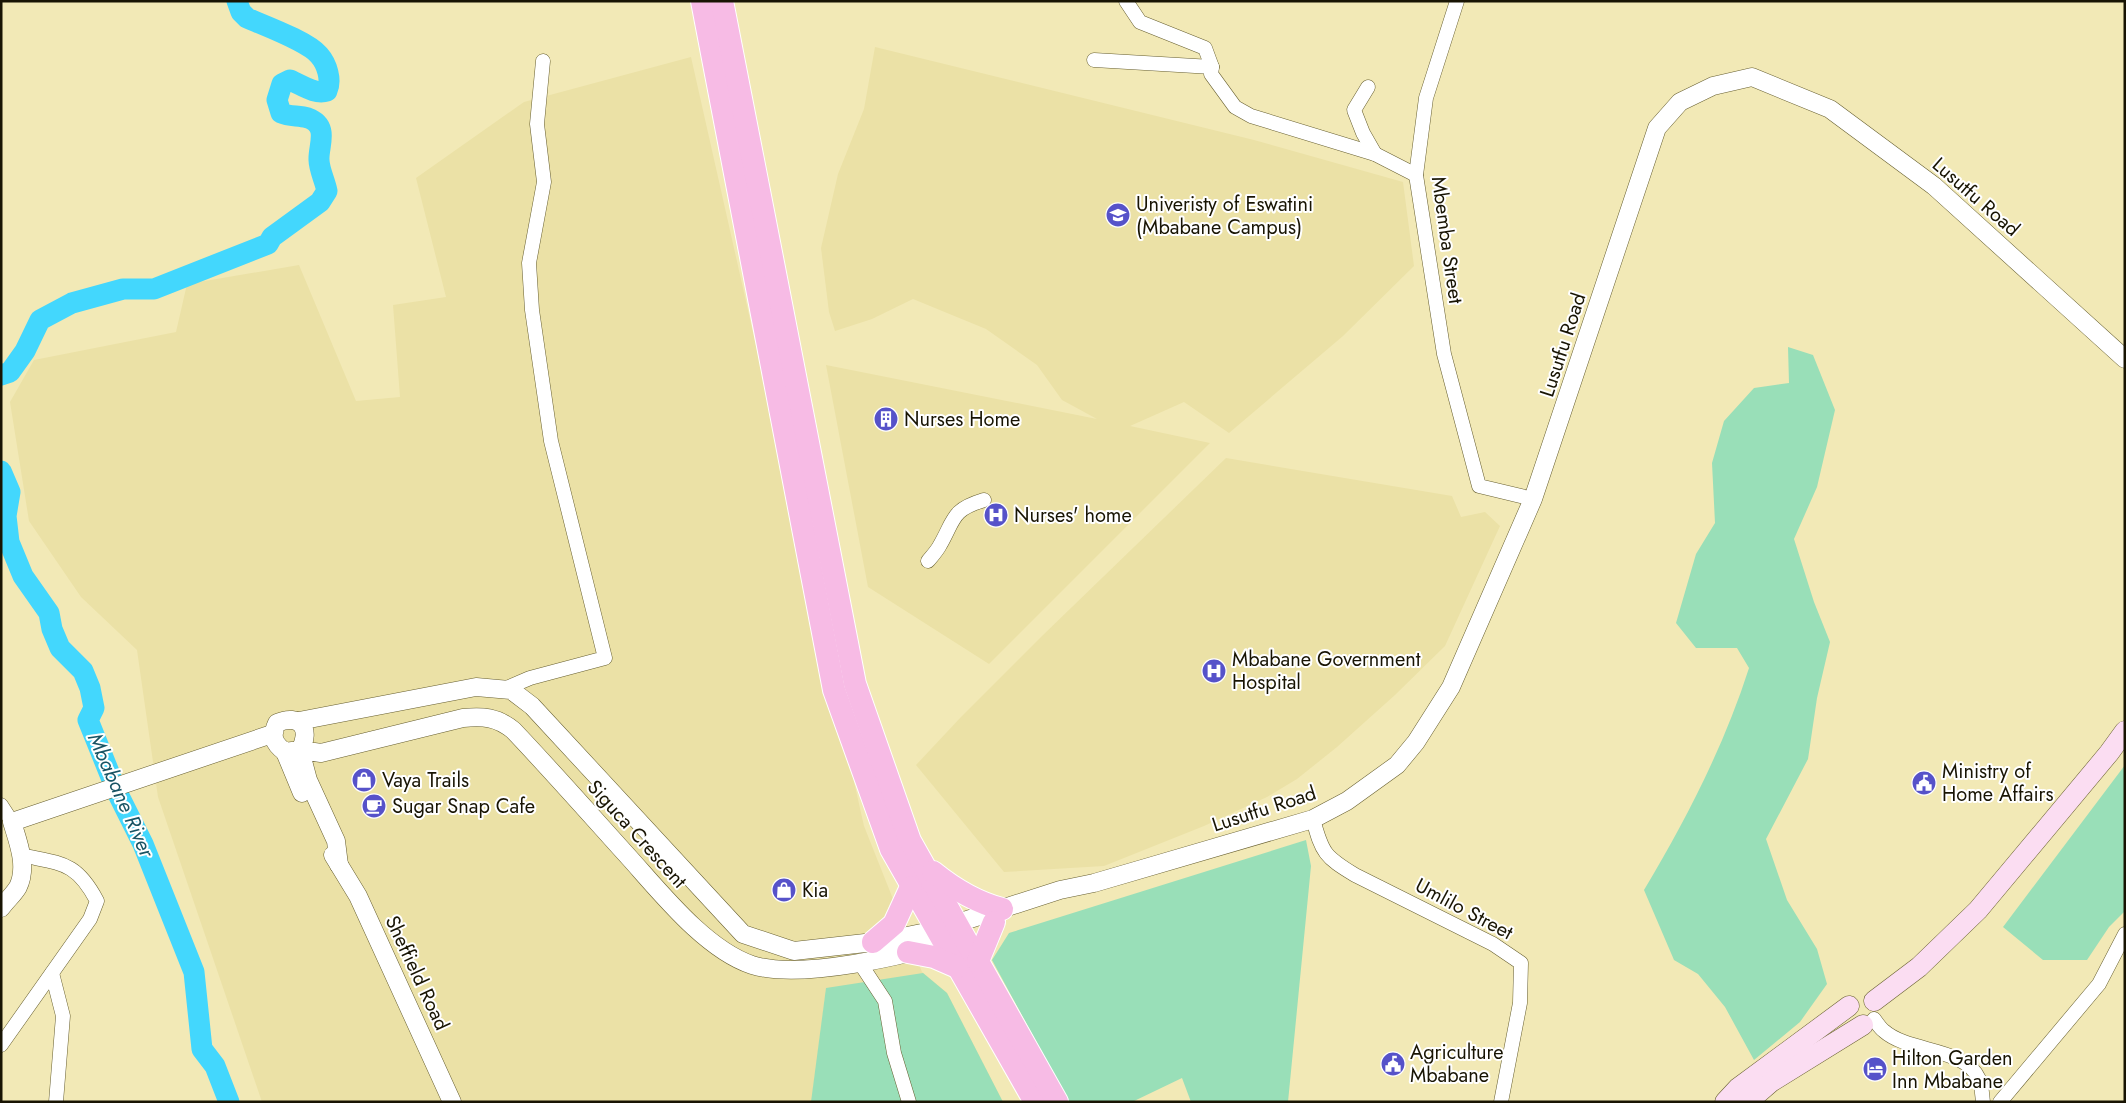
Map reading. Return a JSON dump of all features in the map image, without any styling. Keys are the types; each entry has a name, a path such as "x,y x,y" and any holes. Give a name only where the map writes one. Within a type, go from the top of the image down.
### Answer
{"main road":[{"path":"702,1 834,690 891,849 911,887 950,933"},
{"path":"722,1 854,684 910,841 924,866 950,933 1057,1102"},
{"path":"1748,1102 1772,1082 1870,1015 1978,910 2109,753 2125,731"},
{"path":"924,866 956,890 977,901 998,916 968,964"},
{"path":"873,942 894,924 911,887"},
{"path":"908,952 968,964"},
{"path":"968,964 1035,1102"},
{"path":"1725,1102 1738,1088 1849,1006 1851,1019 1870,1015"}],"street":[{"path":"1126,1 1140,22 1205,48 1212,67 1212,74 1225,95 1236,107 1251,116 1333,143 1375,154 1416,174"},
{"path":"1455,8 1468,1"},
{"name":"Mbemba Street","path":"1455,8 1426,98 1416,174 1444,354 1479,486 1533,499"},
{"path":"1094,60 1212,67"},
{"path":"292,751 304,742 305,731 299,721 288,718 277,723 272,734 275,745 292,751 321,753 463,718 482,716 494,718 502,690 530,678 605,658 551,441 532,310 529,263 544,182 537,124 542,61"},
{"name":"Lusutfu Road","path":"950,933 998,916 1060,890 1094,883 1313,819 1347,801 1397,765 1416,742 1451,687 1533,499 1657,128 1680,102 1720,84 1752,76 1830,110 1934,186 2125,359"},
{"path":"1368,87 1354,110 1363,133 1375,154"},
{"path":"928,561 940,545 955,515 971,504 984,500"},
{"name":"Siguca Crescent","path":"299,721 476,687 511,690 532,706 743,934 794,951 950,933"},
{"name":"Siguca Crescent","path":"494,718 505,723 513,730 680,914 724,952 752,965 789,970 860,963 908,952 950,933"},
{"path":"12,822 272,734"},
{"path":"292,751 308,780 336,841 340,864"},
{"path":"292,751 324,842 340,864"},
{"path":"308,780 318,762 331,751"},
{"path":"1,805 12,822 21,855 22,867 18,886 1,908"},
{"name":"Umlilo Street","path":"1313,819 1320,846 1334,862 1493,944 1521,963 1520,1003 1501,1102"},
{"path":"1,1045 90,919 97,900 88,883 70,866 21,855"},
{"name":"Sheffield Road","path":"340,864 358,896 452,1102"},
{"path":"2000,1102 2099,984 2125,934"},
{"path":"860,963 885,1001 894,1053 909,1102"},
{"path":"52,973 64,1016 56,1102"},
{"path":"1870,1015 1884,1031 1899,1041 1957,1058 1972,1067 1979,1080 1983,1102"}],"shaded area":[{"name":"Univeristy of Eswatini (Mbabane Campus)","path":"875,47 1254,140 1403,182 1414,266 1343,336 1229,433 1184,402 1130,426 1210,443 989,664 868,587 826,365 1097,419 1062,400 1037,365 986,329 913,299 872,319 835,331 829,312 821,248 838,174 864,109"},
{"path":"691,57 864,826 922,972 947,993 1003,1102 262,1102 158,797 137,650 81,597 29,521 10,402 34,360 176,332 187,284 299,265 356,401 400,397 393,305 446,297 416,178 524,102"},
{"name":"Mbabane Government Hospital","path":"1226,458 1452,496 1461,517 1485,512 1500,526 1445,646 1395,695 1337,747 1297,779 1267,797 1204,826 1104,866 1004,872 916,765 1042,636"}],"green space":[{"path":"1788,347 1813,355 1835,410 1817,487 1794,539 1814,602 1830,642 1817,698 1808,759 1766,839 1787,900 1817,949 1827,984 1800,1022 1754,1060 1725,1007 1698,974 1674,960 1644,890 1675,837 1703,782 1728,726 1749,668 1737,648 1696,648 1676,623 1696,554 1715,523 1712,463 1724,421 1754,388 1789,383"},
{"path":"2125,765 2125,911 2109,927 2087,960 2043,960 2003,927"},
{"path":"1306,840 1311,866 1288,1102 1191,1102 1182,1078 1132,1102 1069,1102 992,960 1009,933"},
{"path":"923,973 947,993 1003,1102 811,1102 826,988"}],"waterway":[{"name":"Mbabane River","path":"1,375 10,372 25,351 40,320 72,303 123,289 154,289 268,244 272,237 320,202 327,191 319,164 321,137 319,126 308,118 281,113 277,100 282,84 290,80 313,91 327,91 329,77 324,63 319,55 305,44 247,18 241,12 237,1"},
{"name":"Mbabane River","path":"1,471 10,492 6,516 9,542 23,576 49,613 52,629 60,648 83,671 90,688 94,708 88,720 117,792 143,844 194,972 202,1049 215,1066 229,1102"}],"place":[{"name":"Univeristy of Eswatini (Mbabane Campus)","path":"1118,215"},
{"name":"Nurses Home","path":"886,419"},
{"name":"Nurses' home","path":"996,515"},
{"name":"Mbabane Government Hospital","path":"1214,671"},
{"name":"Vaya Trails","path":"364,780"},
{"name":"Ministry of Home Affairs","path":"1924,783"},
{"name":"Sugar Snap Cafe","path":"374,806"},
{"name":"Kia","path":"784,890"},
{"name":"Agriculture Mbabane","path":"1393,1064"},
{"name":"Hilton Garden Inn Mbabane","path":"1875,1069"}]}
